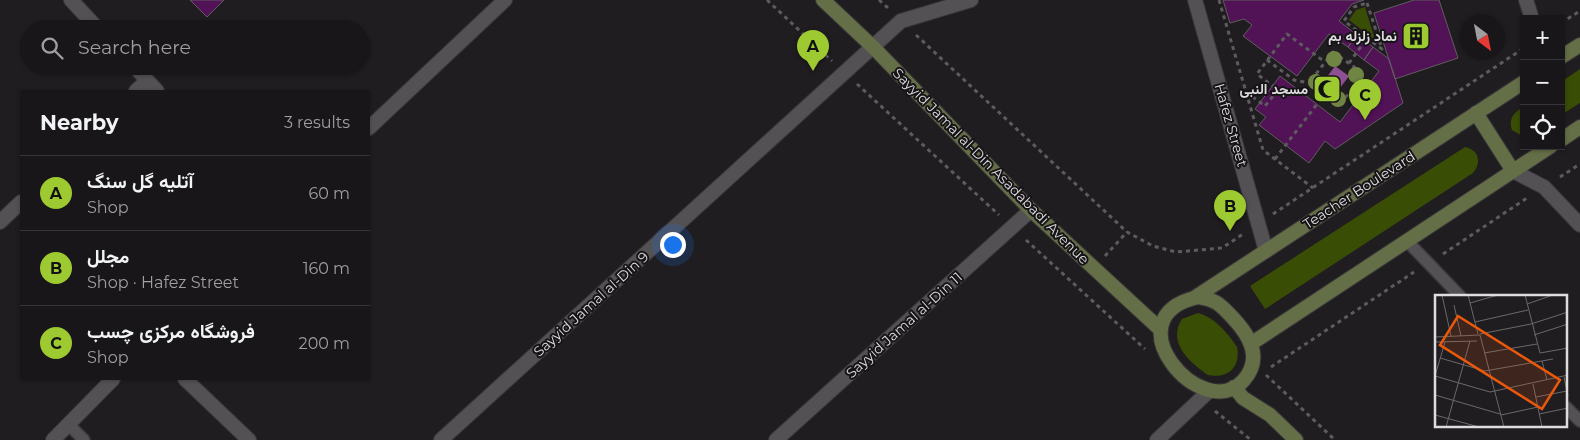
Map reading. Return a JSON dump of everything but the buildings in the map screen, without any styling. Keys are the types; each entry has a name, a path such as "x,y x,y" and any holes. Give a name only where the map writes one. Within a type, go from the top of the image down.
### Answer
{"main road":[{"name":"Sayyid Jamal al-Din Asadabadi Avenue","path":"823,0 873,47 1031,210 1161,330"},
{"path":"1565,54 1580,45"},
{"name":"Teacher Boulevard","path":"1194,298 1520,85"},
{"path":"1476,113 1513,171"},
{"path":"1565,137 1580,127"},
{"path":"1252,343 1545,150"},
{"path":"1194,298 1213,300 1244,330 1252,343 1254,355 1251,370 1243,382 1234,387 1216,392 1201,389 1191,382 1162,349 1161,330 1163,320 1172,308 1184,300 1194,298"},
{"path":"1234,387 1243,398 1270,415 1296,440"}],"street":[{"path":"71,0 90,20"},
{"path":"370,127 505,0"},
{"path":"901,21 971,0"},
{"name":"Hafez Street","path":"1195,0 1266,251"},
{"path":"1526,0 1531,15"},
{"name":"Sayyid Jamal al-Din 9","path":"441,440 901,21"},
{"path":"142,75 156,90"},
{"path":"137,90 147,81"},
{"path":"1513,171 1544,187 1580,225"},
{"path":"0,222 20,203"},
{"name":"Sayyid Jamal al-Din 11","path":"776,440 1031,210"},
{"path":"53,440 112,380"},
{"path":"186,380 249,440"},
{"path":"1157,440 1209,391"}],"lane":[{"path":"1407,241 1459,295"},
{"path":"1568,409 1580,421"},
{"path":"68,424 84,440"}],"path":[{"path":"879,0 1127,232 1153,246 1168,250 1222,248 1520,51"},
{"path":"1220,0 1263,150 1313,188"},
{"path":"1367,3 1382,49 1367,38 1344,20 1354,7 1367,3"},
{"path":"1565,20 1580,10"},
{"path":"1246,92 1265,106 1278,90 1257,74 1287,34 1325,62"},
{"path":"1349,63 1367,38"},
{"path":"1267,60 1294,80 1309,83 1339,106 1364,74 1334,52 1309,83"},
{"path":"1275,159 1324,94"},
{"path":"1263,372 1335,440"}],"green space":[{"path":"1365,7 1375,40 1349,20 1356,10"},
{"path":"1580,69 1580,103 1565,112 1565,105 1565,79"},
{"path":"1520,110 1520,135 1512,130 1511,126 1511,119"},
{"path":"1465,147 1473,151 1478,157 1478,165 1473,173 1265,309 1250,286"},
{"path":"1198,313 1210,318 1220,326 1237,347 1238,354 1235,366 1227,373 1215,376 1208,375 1187,358 1182,351 1177,336 1178,327 1182,319"}],"shaded area":[{"path":"1335,66 1349,76 1337,92 1324,81"}],"place":[{"name":"نماد زلزله بم","path":"1416,36"},
{"name":"آتلیه گل سنگ","path":"813,71"},
{"name":"مسجد النبی","path":"1327,89"},
{"name":"فروشگاه مرکزی چسب","path":"1365,120"},
{"name":"مجلل","path":"1230,231"}]}
